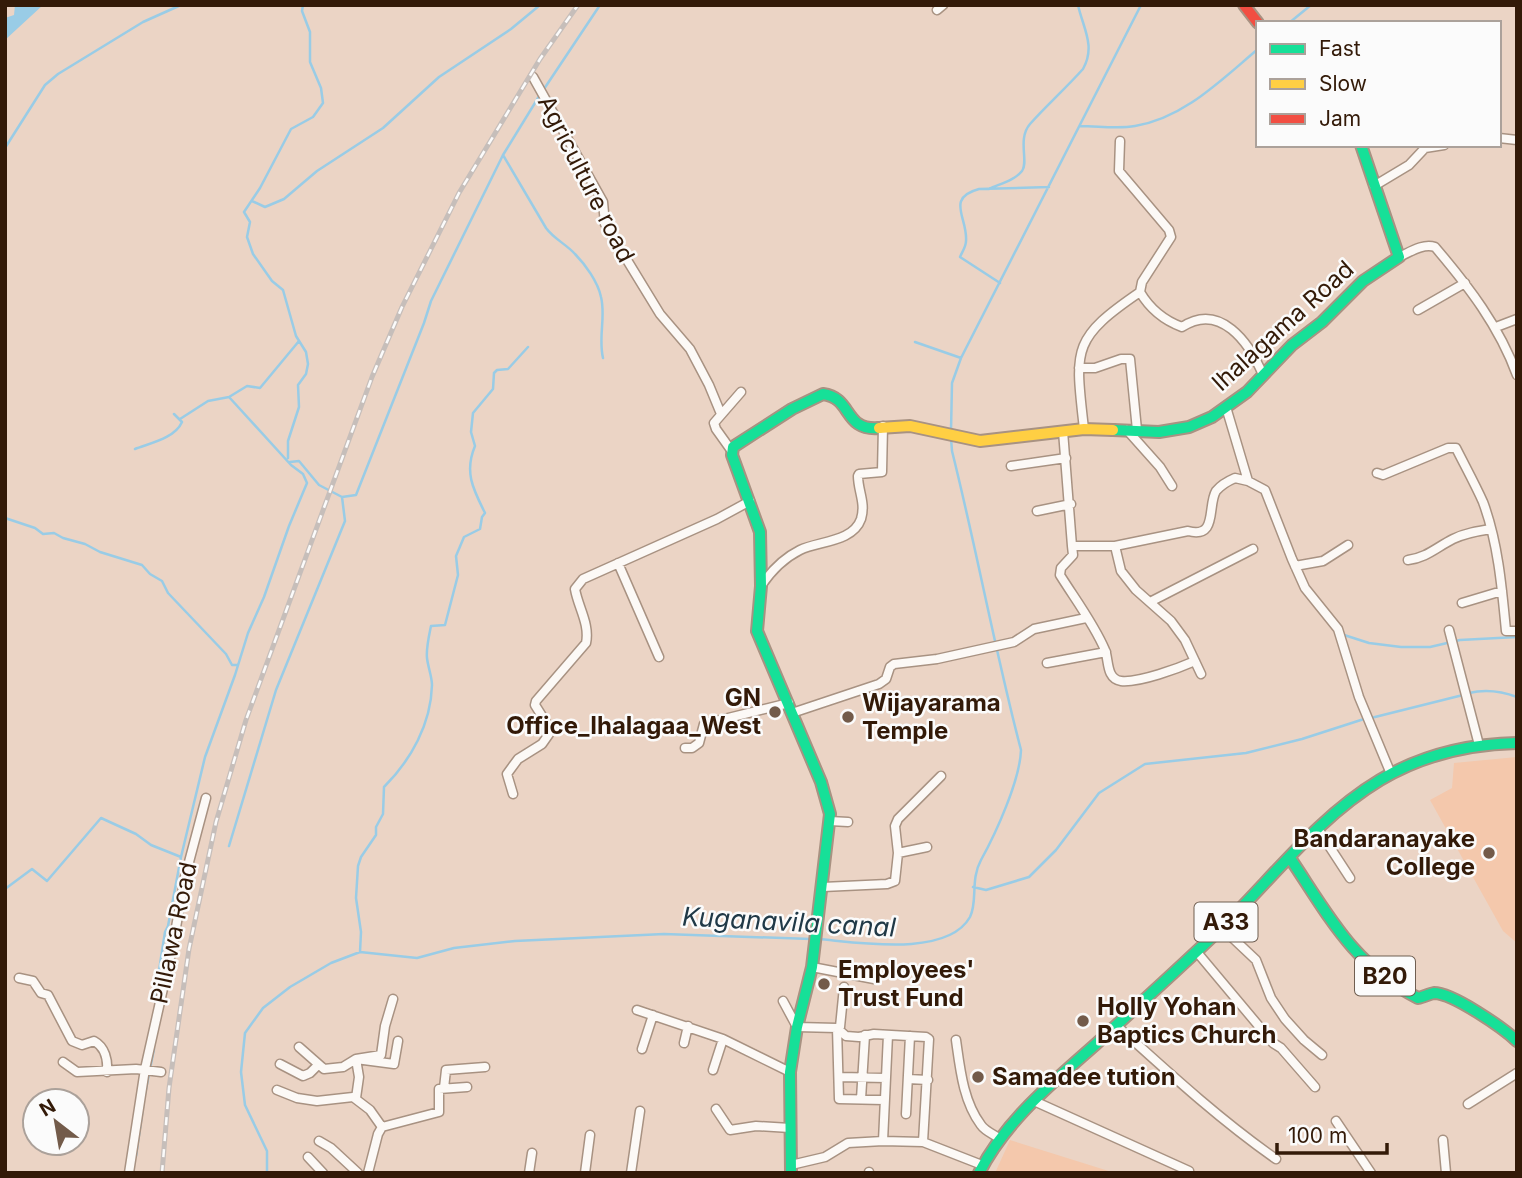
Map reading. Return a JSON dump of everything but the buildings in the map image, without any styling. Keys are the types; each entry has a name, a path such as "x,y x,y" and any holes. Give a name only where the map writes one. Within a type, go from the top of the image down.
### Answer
{"main road":[{"path":"1244,5 1256,21"},
{"path":"1362,147 1399,257"},
{"name":"Ihalagama Road","path":"731,450 792,409 823,394 838,398 860,427 866,429 910,426 946,435 991,440 1084,429 1159,432 1177,430 1212,416 1247,392 1292,345 1322,322 1363,281 1399,257"},
{"path":"731,450 760,532 761,586 757,631 825,791 830,821 812,967 797,1027 790,1072 791,1169"},
{"name":"A33","path":"981,1169 999,1138 1034,1101 1221,927 1336,811 1391,774 1422,760 1479,745 1517,743"},
{"name":"B20","path":"1290,858 1348,945 1365,963 1418,998 1436,993 1473,1010 1508,1032 1517,1041"}],"street":[{"name":"Agriculture road","path":"533,77 603,202 605,224 660,314 690,349 721,414 714,423 715,426 731,450"},
{"path":"1084,429 1079,368 1082,344 1092,329 1112,311 1140,292 1142,282 1171,237 1169,230 1119,171 1120,141"},
{"path":"1374,186 1409,165 1425,148 1431,147"},
{"name":"Ihalagama Road","path":"1399,257 1430,245 1436,247 1465,282 1496,327 1517,375"},
{"path":"1418,310 1465,282"},
{"path":"1140,292 1156,313 1181,327 1199,318 1221,323 1242,338 1254,354 1263,374"},
{"path":"1496,327 1517,319"},
{"path":"1079,368 1095,368 1121,359 1130,359 1132,430 1172,486"},
{"path":"721,414 741,392"},
{"path":"1226,407 1248,481"},
{"path":"761,586 787,558 811,545 850,533 858,524 863,508 858,476 882,472 883,426"},
{"path":"1063,431 1071,504 1073,555 1061,568 1060,575 1106,652 1109,671 1121,681 1174,670 1195,661"},
{"path":"1377,473 1383,475 1448,448 1456,448 1482,501 1491,529 1506,631 1517,631"},
{"path":"1012,466 1066,458"},
{"path":"1072,546 1115,546 1188,531 1196,533 1203,530 1211,517 1212,501 1218,488 1235,478 1265,490 1306,588 1338,629 1359,697 1391,774"},
{"path":"513,794 507,774 518,759 542,744 549,734 547,724 535,705 536,701 586,643 588,633 575,589 583,579 717,519 750,501"},
{"path":"1037,511 1071,504"},
{"path":"1408,560 1421,559 1452,539 1491,529"},
{"path":"1295,566 1323,561 1348,545"},
{"path":"1115,546 1121,571 1136,590 1171,621 1185,640 1201,674"},
{"path":"1150,602 1253,550"},
{"path":"618,563 659,657"},
{"path":"1462,603 1502,591"},
{"path":"685,748 692,748 699,743 704,724 790,708 879,684 886,679 890,667 894,664 937,659 1014,642 1034,629 1086,618"},
{"path":"1449,630 1479,745"},
{"path":"1047,663 1106,652"},
{"path":"823,887 887,884 895,881 898,853 895,826 898,819 941,776"},
{"name":"Pillawa Road","path":"129,1173 151,1070 185,877 206,798"},
{"path":"830,821 848,822"},
{"path":"1318,828 1350,878"},
{"path":"898,853 927,847"},
{"path":"1221,927 1256,960 1271,998 1285,1019 1322,1055"},
{"path":"1196,951 1273,1043 1281,1048 1315,1087"},
{"path":"812,967 874,979"},
{"path":"19,978 33,981 41,993 48,995 72,1041 82,1045 94,1041 100,1045 108,1062 107,1072"},
{"path":"844,987 840,1027 837,1028 839,1099 884,1100"},
{"path":"299,1047 324,1069 342,1067 356,1059 381,1055 385,1026 393,999"},
{"path":"783,1001 797,1027 837,1028 846,1036 888,1035 929,1039 923,1142"},
{"path":"637,1010 723,1039 790,1072"},
{"path":"642,1049 653,1015"},
{"path":"1116,1025 1192,1093 1276,1159"},
{"path":"684,1043 688,1026"},
{"path":"861,1100 865,1035"},
{"path":"883,1141 888,1035"},
{"path":"906,1114 910,1036"},
{"path":"713,1070 723,1039"},
{"path":"956,1040 962,1080 970,1105 982,1127 999,1138"},
{"path":"356,1059 394,1064 398,1041"},
{"path":"356,1059 359,1077 356,1098"},
{"path":"63,1062 77,1072 151,1070"},
{"path":"280,1064 303,1076 318,1065"},
{"path":"444,1088 446,1070 485,1067"},
{"path":"1468,1104 1517,1073"},
{"path":"839,1077 886,1078"},
{"path":"908,1079 928,1080"},
{"path":"368,1173 382,1127 439,1112 439,1089 467,1087"},
{"path":"277,1090 297,1098 317,1101 356,1098 370,1110 382,1127"},
{"path":"1034,1101 1189,1171"},
{"path":"716,1109 730,1130 756,1126 790,1128"},
{"path":"631,1173 640,1111"},
{"path":"1336,1121 1371,1173"},
{"path":"585,1173 590,1135"},
{"path":"319,1140 358,1173"},
{"path":"1444,1140 1446,1173"},
{"path":"791,1169 825,1157 848,1143 883,1141 923,1142 981,1169"},
{"path":"530,1173 532,1153"},
{"path":"308,1157 323,1173"}],"shaded area":[{"name":"Bandaranayake College","path":"1517,757 1517,943 1503,931 1430,800 1452,788 1454,763"},
{"path":"1010,1140 1115,1173 995,1173"}],"water":[{"path":"15,5 43,5 5,40 5,18 14,15"}],"waterway":[{"path":"5,148 45,85 58,74 143,22 181,5"},
{"path":"288,458 288,441 299,407 298,385 306,374 308,364 306,352 296,336 283,290 272,281 253,254 247,237 250,222 244,212 291,129 313,117 323,103 321,88 310,62 310,32 302,11 303,5"},
{"path":"252,201 265,207 284,199 317,171 383,128 439,77 511,29 540,5"},
{"path":"600,5 503,155 546,228 579,258 597,285 603,312 603,358"},
{"path":"989,189 1011,180 1022,171 1026,130 1083,69 1087,61 1087,37 1078,5"},
{"path":"915,342 961,358 1141,5"},
{"path":"1291,21 1311,5"},
{"path":"1080,126 1128,127 1170,115 1216,85 1256,51"},
{"path":"342,497 356,495 431,301 503,155"},
{"path":"1000,283 960,257 966,241 960,203 969,193 979,189 1049,187"},
{"path":"180,419 208,401 229,397 247,386 260,388 299,341"},
{"path":"360,952 361,932 356,898 358,866 376,835 376,827 383,814 384,787 411,753 428,714 432,685 427,654 431,626 445,625 458,575 456,556 464,537 480,529 485,513 470,472 475,446 471,432 473,413 493,389 494,373 508,369 528,347"},
{"path":"951,431 952,383 961,358"},
{"path":"5,889 32,869 47,881 101,818 136,834 151,845 181,857 205,757 248,633 307,483 303,474 291,465 229,397"},
{"path":"135,449 162,439 179,428 182,422 174,414"},
{"name":"Kuganavila canal","path":"818,939 900,945 942,938 958,930 970,917 978,868 1012,791 1020,762 1021,750 951,438"},
{"path":"229,846 276,690 345,521 342,497 319,485 299,461 290,462"},
{"path":"5,518 35,528 43,534 54,533 100,552 142,565 162,581 168,593 226,654 232,665 237,665"},
{"path":"1341,634 1369,643 1401,647 1430,647 1460,640 1517,637"},
{"path":"1469,693 1493,691 1517,697"},
{"path":"1371,718 1463,695"},
{"path":"973,887 986,890 1029,877 1056,850 1099,793 1145,764 1246,753 1364,719"},
{"path":"156,1004 165,932 181,857"},
{"name":"Kuganavila canal","path":"267,1173 267,1151 245,1105 241,1072 245,1033 263,1008 290,987 331,963 360,952 417,958 454,948 515,941 664,934 811,939"},
{"path":"145,1094 154,1049"},
{"path":"136,1156 143,1107"}],"railway":[{"path":"162,1173 169,1088 189,949 216,822 246,720 372,377 402,307 459,193 540,59 578,5"}],"traffic: fast":[{"path":"1113,430 1159,432 1189,427 1212,417 1247,392 1292,345 1322,322 1363,281 1399,257 1362,147"},
{"path":"791,1173 790,1072 797,1027 812,967 830,814 821,782 757,631 761,586 760,532 732,455 733,447 792,409 823,394 839,401 859,425 879,428"},
{"path":"979,1173 1002,1136 1031,1103 1213,936 1313,833 1356,796 1396,771 1446,752 1517,743"},
{"path":"1290,858 1330,919 1376,970 1418,998 1434,993 1465,1005 1517,1041"}],"traffic: slow":[{"path":"879,428 910,426 980,441 1084,429 1113,430"}],"traffic: jam":[{"path":"1244,5 1256,21"}],"place":[{"name":"GN Office_Ihalagaa_West","path":"775,712"},
{"name":"Wijayarama Temple","path":"848,717"},
{"name":"Bandaranayake College","path":"1489,853"},
{"name":"Employees' Trust Fund","path":"824,984"},
{"name":"Holly Yohan Baptics Church","path":"1083,1021"},
{"name":"Samadee tution","path":"978,1077"}]}
